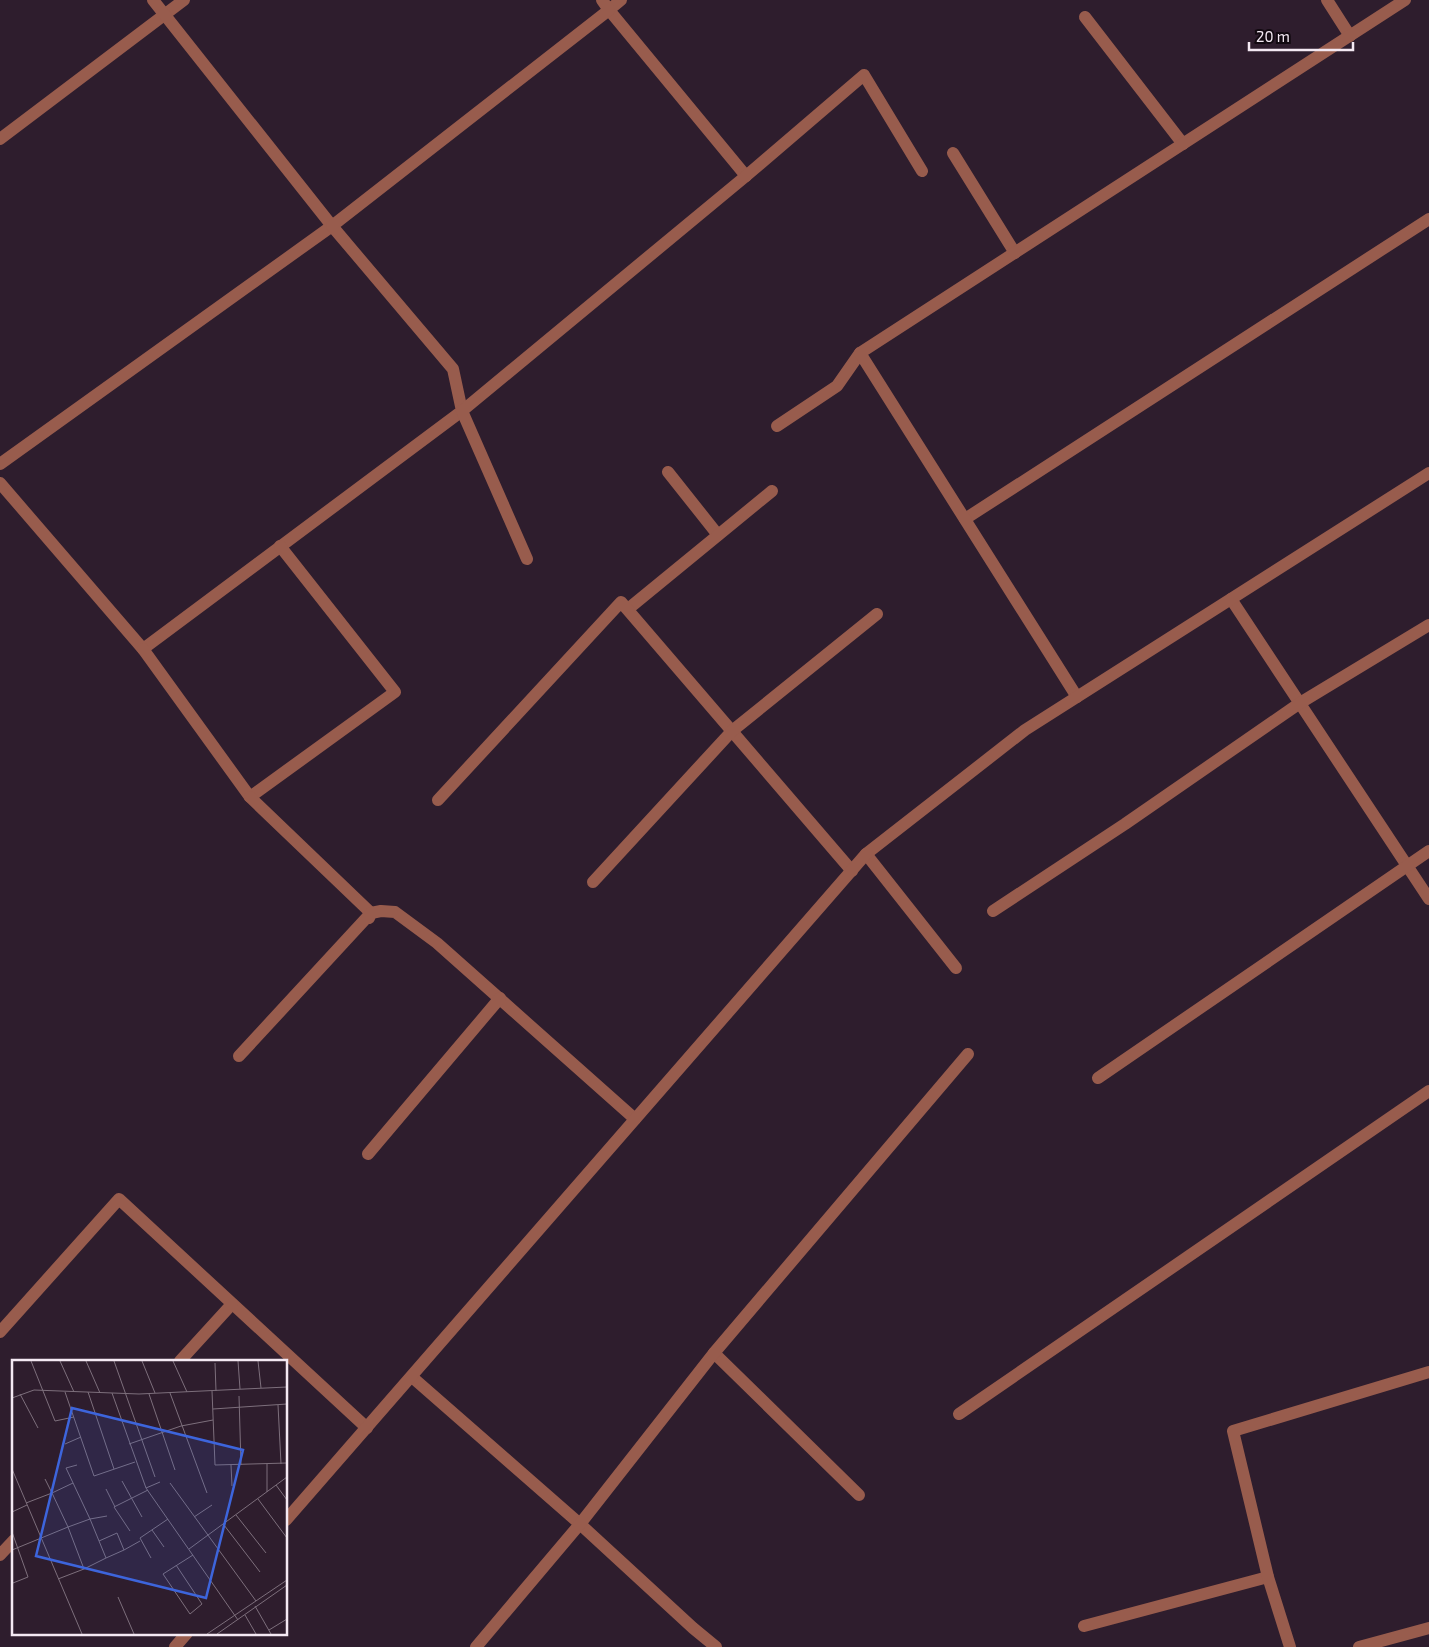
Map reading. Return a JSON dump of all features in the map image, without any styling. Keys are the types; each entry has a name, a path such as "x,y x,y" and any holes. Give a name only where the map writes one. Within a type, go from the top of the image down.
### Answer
{"street":[{"path":"153,0 332,226 453,369 462,411 527,559"},
{"path":"0,139 184,0"},
{"path":"0,464 332,226 606,5 621,0"},
{"path":"1327,0 1350,36"},
{"path":"778,426 837,386 860,353 1405,0"},
{"path":"606,5 746,176"},
{"path":"1086,17 1183,144"},
{"path":"143,649 462,411 746,176 864,75 922,171"},
{"path":"953,153 1015,253"},
{"path":"965,519 1429,219"},
{"path":"860,353 1077,697"},
{"path":"668,472 718,535"},
{"path":"288,1518 866,854 1025,730 1429,473"},
{"path":"0,482 143,649 250,797 370,916"},
{"path":"628,609 772,491"},
{"path":"250,797 395,692 280,546"},
{"path":"1231,599 1429,899"},
{"path":"438,800 621,602 852,871"},
{"path":"593,882 732,731 878,614"},
{"path":"993,911 1125,824 1300,703 1429,625"},
{"path":"1098,1078 1429,851"},
{"path":"866,854 956,968"},
{"path":"240,1056 370,916 381,911 395,912 438,943 635,1119"},
{"path":"368,1154 500,998"},
{"path":"476,1647 580,1524 714,1353 968,1054"},
{"path":"959,1414 1429,1091"},
{"path":"0,1332 119,1198 367,1428"},
{"path":"181,1360 232,1304"},
{"path":"714,1353 859,1495"},
{"path":"1290,1647 1268,1577 1233,1431 1429,1372"},
{"path":"412,1377 580,1524 709,1645"},
{"path":"0,1555 12,1542"},
{"path":"1084,1626 1268,1577"},
{"path":"1359,1647 1429,1628"},
{"path":"175,1647 186,1634"}]}
